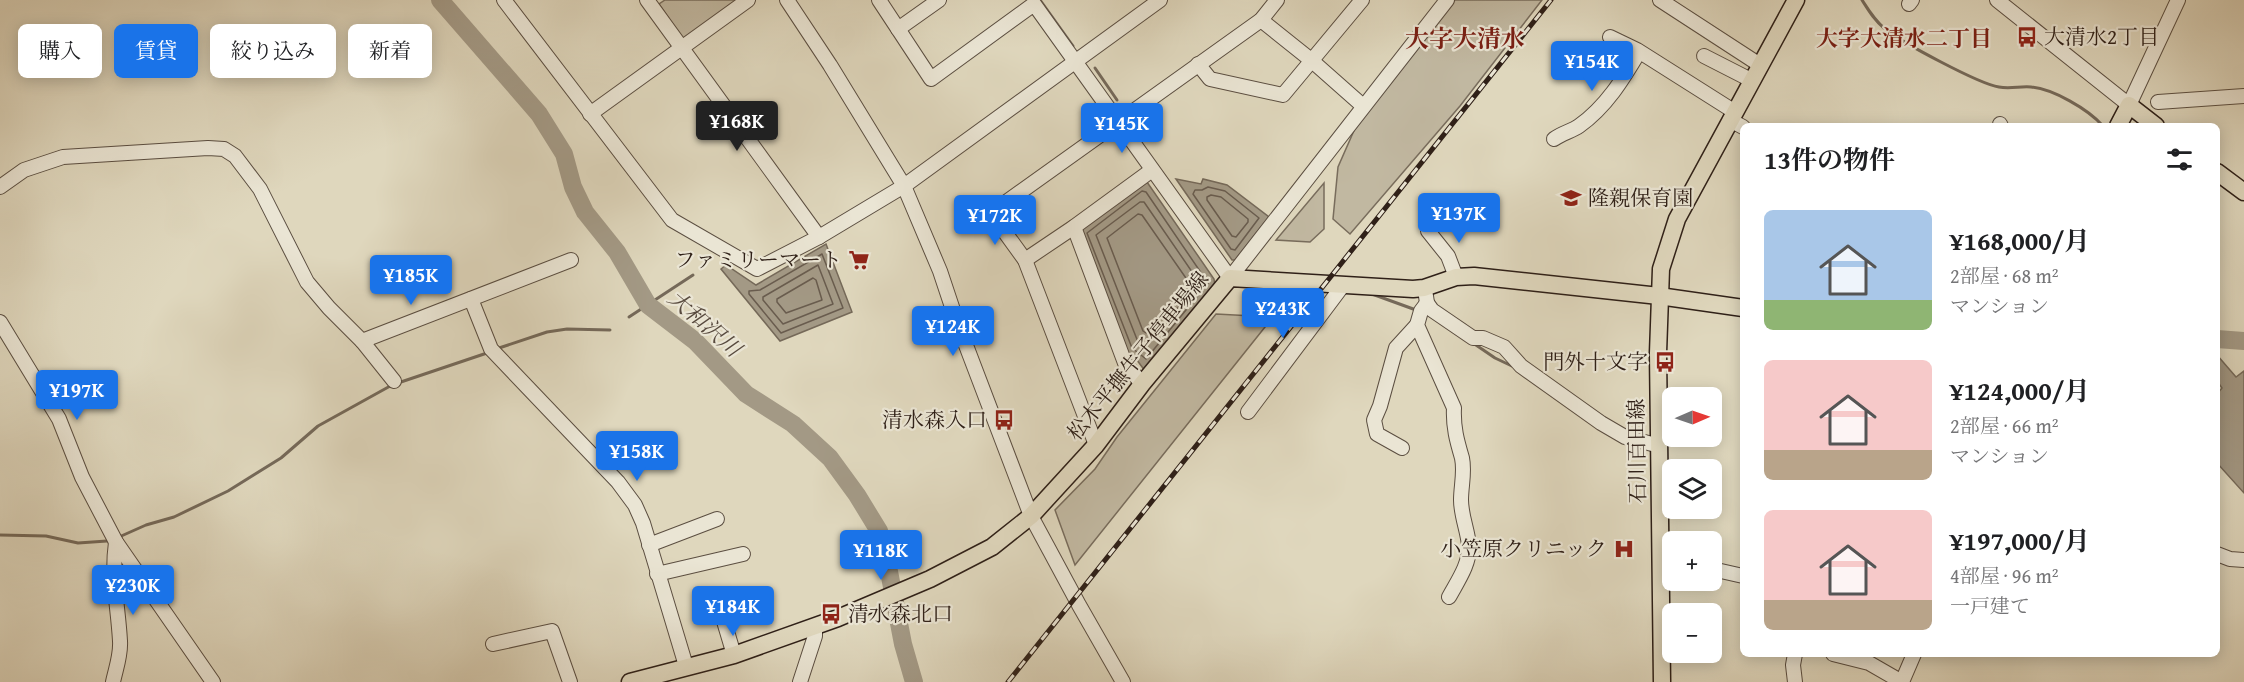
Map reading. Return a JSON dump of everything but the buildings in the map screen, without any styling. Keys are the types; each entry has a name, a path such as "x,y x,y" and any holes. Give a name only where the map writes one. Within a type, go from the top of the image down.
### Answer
{"main road":[{"name":"石川百田線","path":"1665,531 1658,353 1659,296 1663,261 1677,219 1736,120 1751,80 1796,0"},
{"path":"2120,123 2129,105 2152,123"},
{"path":"2220,174 2244,192"},
{"name":"松木平撫牛子停車場線","path":"815,627 930,579 992,547 1031,516 1096,445 1142,384 1230,278 1344,284 1426,296 1456,277 1474,276 1659,296 1740,308"},
{"name":"石川百田線","path":"1662,682 1666,591"},
{"path":"630,682 734,655 815,627"}],"street":[{"path":"504,0 672,220 757,269 819,237 904,186 1160,0"},
{"path":"647,0 819,237"},
{"path":"590,114 748,0"},
{"path":"787,0 904,186 940,271 1031,516 1123,682"},
{"path":"879,0 931,79 1034,4 1230,278 1446,0"},
{"path":"898,29 939,0"},
{"path":"1096,445 1025,260 991,213 1261,20 1277,0"},
{"path":"1198,64 1210,79 1283,95 1362,0"},
{"path":"1660,0 1676,5 1760,65"},
{"path":"1997,0 2129,105 2178,0"},
{"path":"1261,20 1363,106"},
{"path":"1610,37 1639,52 1736,120"},
{"path":"1554,139 1589,118 1618,87 1639,52"},
{"path":"1704,56 1751,80"},
{"path":"2158,102 2244,96"},
{"path":"0,187 24,170 63,157 224,149 235,156 260,189 307,282 328,308 362,341 394,381"},
{"path":"1025,260 1152,170"},
{"path":"1074,227 1125,363 1142,384"},
{"path":"1428,231 1448,256 1456,277"},
{"path":"362,341 571,260"},
{"path":"1248,412 1344,284"},
{"path":"1402,448 1377,434 1374,420 1396,348 1417,325 1426,296"},
{"path":"1426,296 1432,310 1473,338 1483,338 1504,347 1521,366 1601,423 1625,437 1660,446"},
{"path":"471,299 493,351 618,482 635,505 643,523 686,666"},
{"path":"1721,306 1740,317"},
{"path":"0,322 59,418 82,477 116,543 213,682"},
{"path":"1417,325 1454,408 1456,441 1462,460 1461,499 1469,545 1468,558 1449,597"},
{"path":"649,545 717,519"},
{"path":"113,682 120,641 114,589 116,543"},
{"path":"657,574 743,554"},
{"path":"2220,555 2244,560"},
{"path":"1722,571 1740,575"},
{"path":"720,608 734,655"},
{"path":"800,682 815,636 815,627"},
{"path":"493,644 508,636 552,632 570,682"},
{"path":"1794,657 1795,682"},
{"path":"1845,657 1869,663 1902,682 1913,657"}],"shaded area":[{"path":"665,0 738,0 686,38 682,38 659,4"},
{"path":"1455,0 1542,0 1460,106 1350,234 1333,219 1338,167 1360,117"},
{"path":"1324,183 1324,229 1310,242 1276,240"},
{"path":"1216,314 1273,317 1075,565 1055,510 1095,469 1117,437"}],"water":[{"path":"1176,179 1201,184 1203,179 1227,185 1269,217 1235,260 1232,260"},
{"path":"1147,182 1214,279 1215,286 1145,371 1134,356 1129,358 1080,232 1082,227"},
{"path":"826,244 852,312 780,341 721,269 726,265 756,285"},
{"path":"2220,358 2236,377 2244,371 2244,493 2220,466 2220,390 2222,388 2220,385"}],"waterway":[{"name":"大和沢川","path":"440,0 539,114 564,154 573,187 585,212 617,252 648,305 695,341 746,394 793,424 830,458 857,495 879,531 903,644 914,682"},
{"path":"1040,0 1073,46"},
{"path":"1862,0 1885,29 1940,62 1999,87 2031,87 2049,92 2079,107 2100,123"},
{"path":"1095,68 1117,100"},
{"path":"629,317 693,275"},
{"path":"1372,294 1416,310"},
{"path":"496,349 547,332 567,329 610,330"},
{"path":"2220,339 2244,341"},
{"path":"1473,343 1495,358 1514,367"},
{"path":"119,537 146,525 174,517 228,491 281,458 318,426 392,385 487,353"},
{"path":"0,535 46,536 78,543 107,541"}],"railway":[{"path":"1008,682 1551,0"}],"place":[{"name":"大清水2丁目","path":"2027,37"},
{"name":"隆親保育園","path":"1571,198"},
{"name":"ファミリーマート","path":"859,260"},
{"name":"門外十文字","path":"1665,362"},
{"name":"清水森入口","path":"1004,420"},
{"name":"小笠原クリニック","path":"1624,549"},
{"name":"清水森北口","path":"831,614"}],"district":[{"name":"大字大清水二丁目","path":"1904,38"},
{"name":"大字大清水","path":"1465,39"}]}
